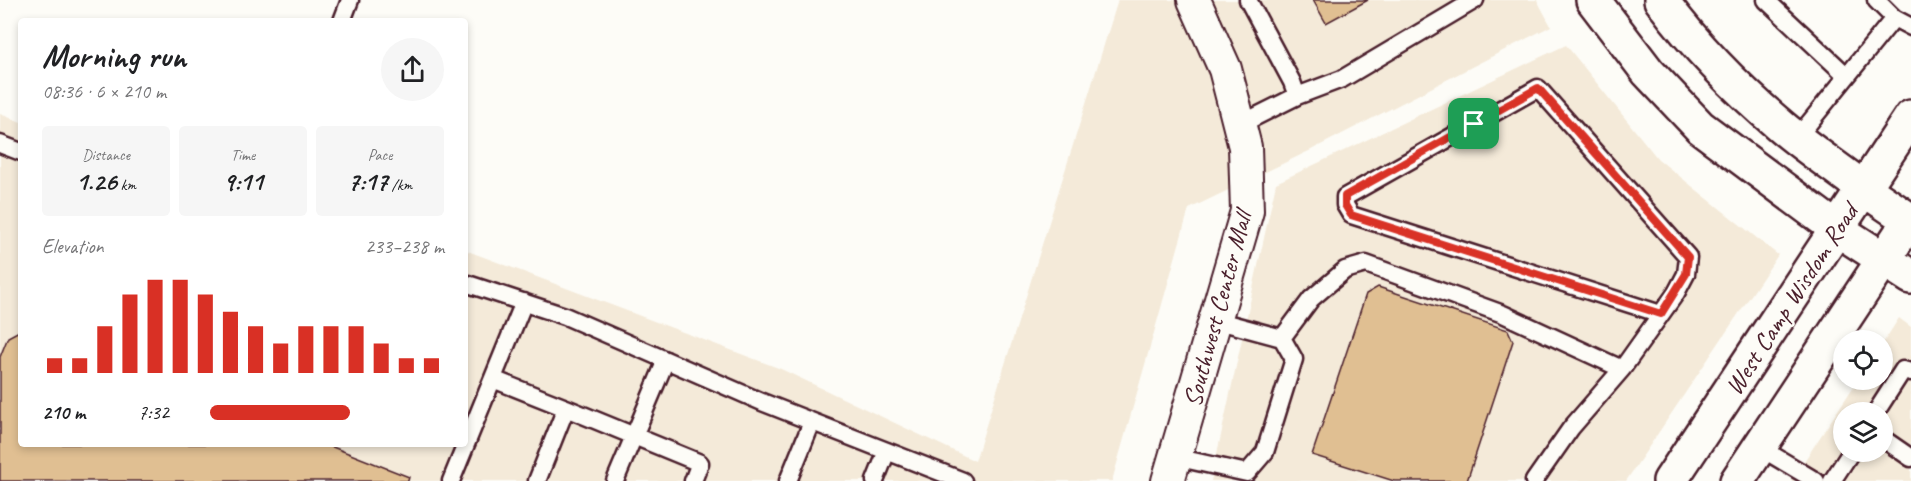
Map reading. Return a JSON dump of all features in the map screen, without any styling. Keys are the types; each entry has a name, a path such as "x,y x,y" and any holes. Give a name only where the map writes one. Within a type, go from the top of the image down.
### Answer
{"main road":[{"path":"1593,0 1648,72 1700,127 1837,229 1911,277"},
{"path":"1661,0 1684,31 1729,80 1797,138 1864,189 1910,219 1737,481"},
{"name":"West Camp Wisdom Road","path":"1670,481 1911,117"}],"street":[{"name":"Southwest Center Mall","path":"1172,469 1247,211 1245,147 1225,69 1194,0"}],"lane":[{"path":"343,18 350,0"},
{"path":"1248,0 1292,82 1297,96"},
{"path":"1239,125 1297,96 1342,80 1474,0"},
{"path":"1766,0 1847,76"},
{"path":"1876,0 1894,18 1911,27"},
{"path":"1797,138 1894,18"},
{"path":"1534,481 1572,428 1622,369 1661,314 1686,274 1688,257 1538,88 1345,196 1345,205 1351,215 1661,314"},
{"path":"0,144 18,151"},
{"path":"1282,338 1311,298 1345,270 1366,264 1503,314 1622,369"},
{"path":"468,284 565,316 762,402 963,481"},
{"path":"468,440 524,302"},
{"path":"1172,469 1250,477 1265,452 1294,359 1282,338 1215,320"},
{"path":"615,481 666,360"},
{"path":"1882,402 1903,370 1911,372"},
{"path":"493,379 700,463 693,481"},
{"path":"537,481 566,408"},
{"path":"788,481 812,422"},
{"path":"1893,446 1911,458"},
{"path":"451,481 465,447"},
{"path":"1759,447 1816,481"},
{"path":"875,481 887,451"},
{"path":"1832,481 1844,462"}],"shaded area":[{"path":"1118,0 1537,0 1551,26 1311,150 1189,209 1112,481 0,481 0,114 18,121 18,447 468,447 468,251 781,369 975,461"},
{"path":"1566,45 1658,159 1778,255 1626,481 1211,481 1276,183"},
{"path":"1899,318 1911,327 1911,481 1791,481 1833,418 1833,462 1893,462 1893,402 1843,402 1851,390 1893,390 1891,330"}],"building":[{"path":"1313,0 1368,0 1326,23"},
{"path":"1378,287 1508,330 1513,341 1467,481 1394,481 1312,455 1366,294"},
{"path":"18,332 18,447 333,447 409,477 408,481 0,481 0,357 8,337"}],"route":[{"path":"1538,88 1688,257 1686,274 1661,314 1351,215 1345,205 1345,196 1474,124 1538,88"}]}
